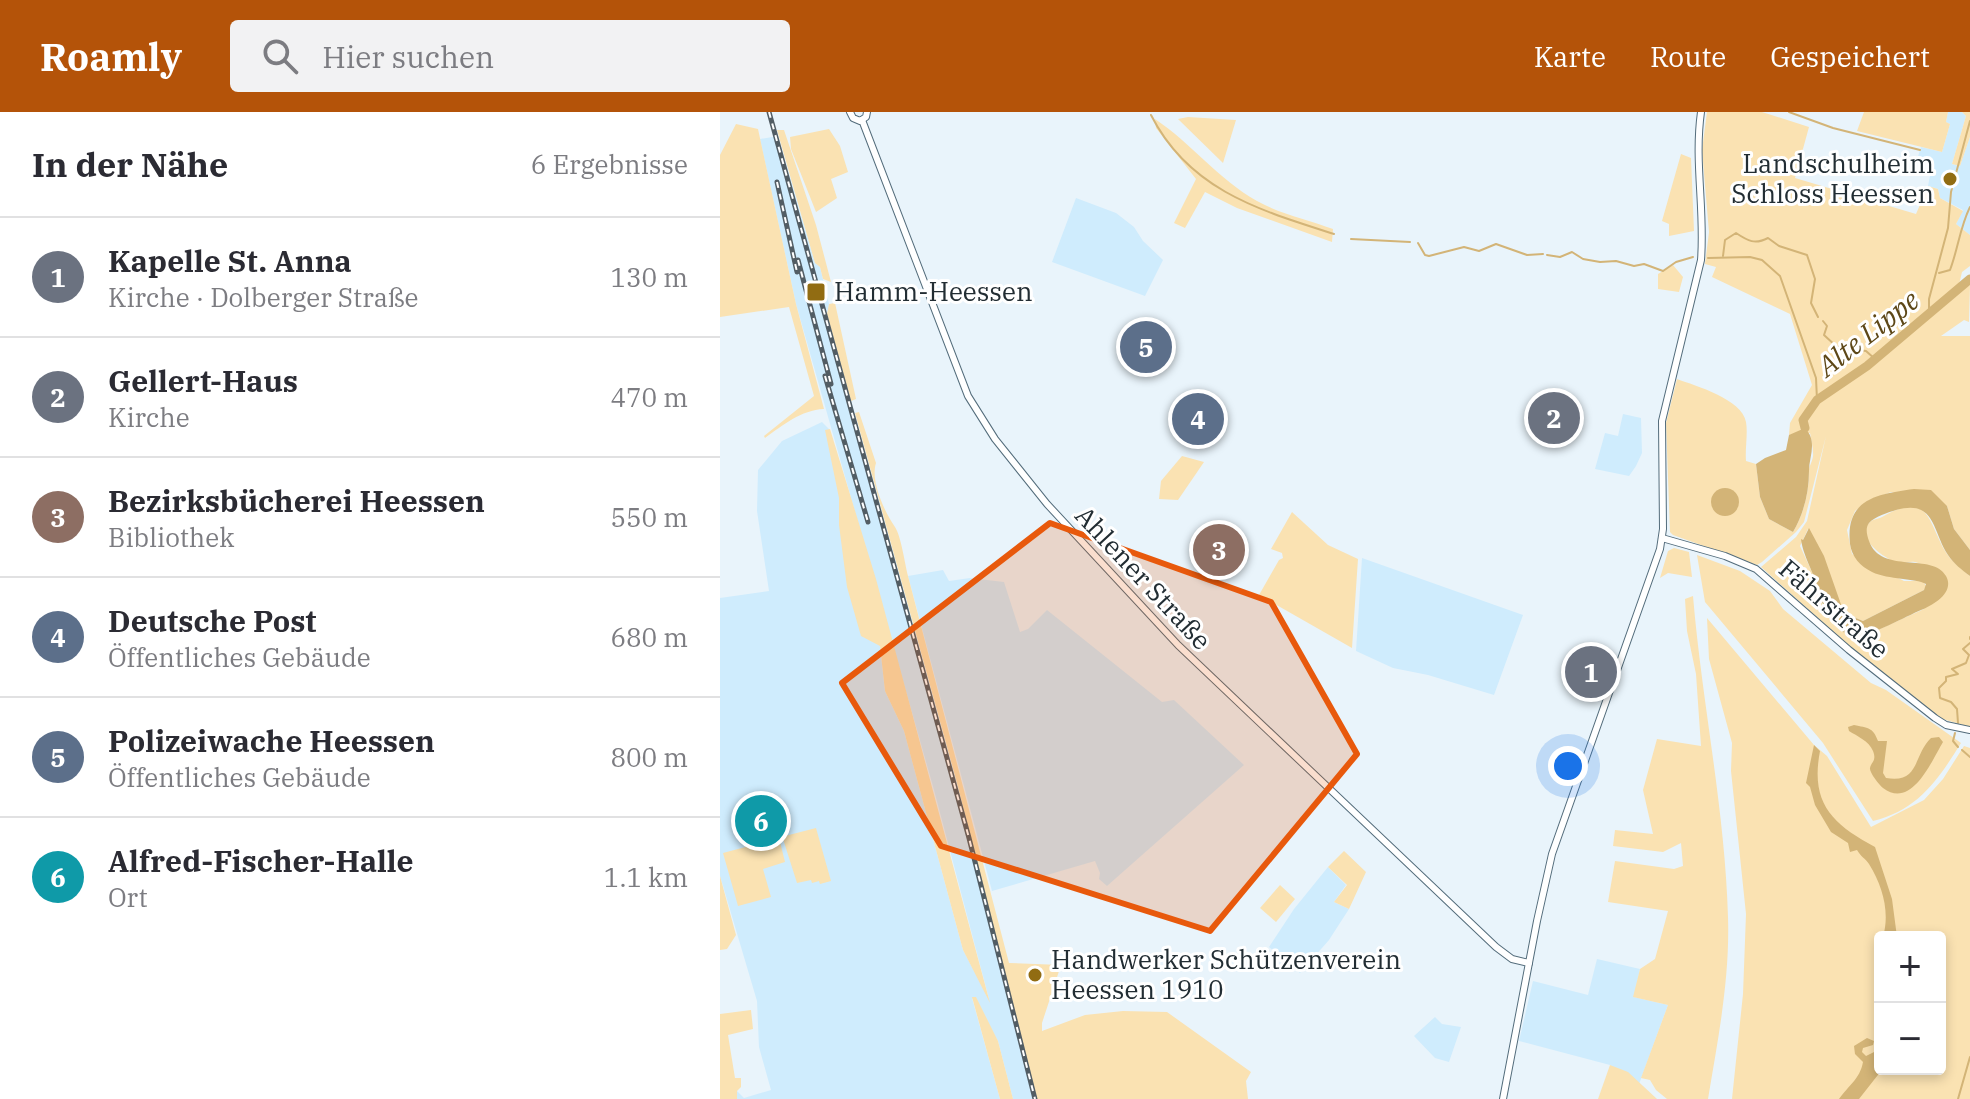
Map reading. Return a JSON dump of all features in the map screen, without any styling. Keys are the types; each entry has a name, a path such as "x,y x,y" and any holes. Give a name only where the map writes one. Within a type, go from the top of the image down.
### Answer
{"main road":[{"path":"850,112 855,120 862,120 867,112"},
{"path":"1503,1099 1552,854 1619,671 1662,538 1662,421 1701,260 1703,239 1697,153 1701,112"},
{"name":"Ahlener Straße","path":"862,120 974,408 1030,484 1157,624 1268,733 1496,947 1512,959 1529,963"},
{"name":"Fährstraße","path":"1662,538 1725,556 1756,569 1849,650 1935,718 1946,725 1970,730"}],"highlighted area":[{"path":"1050,523 1271,602 1357,754 1210,931 941,846 842,683"}],"shaded area":[{"path":"1707,112 1762,112 1809,127 1795,178 1916,214 1928,186 1938,189 1940,198 1963,211 1956,224 1970,235 1970,266 1962,272 1957,293 1970,285 1969,322 1964,320 1941,336 1970,336 1970,550 1954,529 1947,506 1891,492 1868,501 1855,511 1847,530 1852,554 1904,581 1923,581 1926,586 1924,590 1863,621 1844,613 1808,529 1800,546 1831,621 1846,632 1873,632 1924,609 1933,566 1915,562 1898,563 1885,557 1868,540 1866,528 1871,521 1910,506 1926,514 1947,554 1970,576 1970,727 1939,718 1866,661 1761,567 1796,537 1807,521 1826,436 1804,522 1762,562 1757,565 1670,532 1666,423 1677,379 1717,394 1743,414 1747,426 1746,461 1756,464 1760,497 1769,519 1793,532 1805,502 1813,455 1810,433 1789,435 1790,423 1812,385 1790,314 1712,277 1716,267 1705,264 1709,232 1702,150"},
{"path":"1864,112 1948,112 1946,122 1950,124 1942,152 1857,131"},
{"name":"Landschulheim Schloss Heessen","path":"1948,112 1962,112 1966,116 1952,164 1960,166 1970,137 1970,235 1956,224 1963,210 1940,198 1938,189 1928,186 1931,171 1915,166 1921,147 1942,152 1950,124 1946,122"},
{"path":"1962,112 1970,112 1970,137 1960,166 1952,164 1966,116"},
{"path":"1155,119 1257,201 1333,229 1332,242 1237,208 1205,192 1185,228 1174,223 1196,179 1156,128"},
{"path":"1178,119 1236,120 1223,163"},
{"path":"736,124 758,129 796,304 824,409 800,415 765,438 814,396 789,307 720,317 720,155"},
{"path":"829,129 840,146 848,172 831,179 837,198 816,212 791,149 790,137"},
{"path":"777,130 784,130 816,225 831,282 823,279 820,267 815,263"},
{"path":"778,136 815,263 820,267 829,304 827,314 957,783 1038,1099 1013,1099 998,1041 972,998 1000,1099 737,1099 737,1091 744,1098 771,1090 759,1047 757,1001 720,876 720,598 769,591 757,511 758,470 782,441 822,422 829,429 880,646 885,691 904,731 963,950 989,999 934,790 796,304 760,139"},
{"path":"1681,154 1691,158 1694,231 1669,236 1669,224 1662,221"},
{"path":"1076,198 1116,213 1134,227 1143,241 1163,260 1145,296 1052,262"},
{"path":"1673,265 1683,277 1679,292 1658,289 1658,274"},
{"path":"835,303 856,399 851,401 827,314 829,304"},
{"path":"859,412 876,463 875,479 880,496 901,543 1009,963 1061,965 1042,1031 1085,1015 1123,1011 1167,1012 1251,1072 1246,1081 1248,1099 1037,1099 957,783 855,413"},
{"path":"1623,414 1641,418 1642,453 1629,476 1595,469 1605,433 1618,436"},
{"path":"1805,428 1812,444 1808,487 1803,510 1793,532 1769,519 1760,497 1756,464 1786,450 1789,435"},
{"path":"830,429 876,579 990,1003 963,950 904,731 885,691 880,646 861,636 847,587 839,525 839,498 825,430"},
{"path":"1182,456 1204,462 1178,500 1159,499 1161,481"},
{"path":"1725,488 1735,492 1739,502 1735,512 1725,516 1715,512 1711,502 1715,492"},
{"path":"1914,489 1931,490 1947,506 1954,529 1970,550 1970,576 1948,555 1926,513 1909,508 1878,517 1869,523 1867,529 1875,551 1895,561 1939,569 1946,576 1948,587 1932,605 1864,635 1848,634 1832,622 1826,612 1801,539 1809,528 1824,556 1844,613 1863,621 1924,590 1926,584 1879,575 1860,564 1850,544 1853,517 1858,508 1876,497"},
{"path":"1292,512 1328,545 1358,559 1352,648 1259,595 1283,558 1282,553 1271,549"},
{"path":"1674,548 1689,552 1692,577 1668,573 1660,578 1668,551"},
{"path":"1697,555 1740,571 1770,591 1783,609 1871,683 1886,690 1961,743 1925,792 1902,809 1873,821 1823,743 1705,602"},
{"path":"1362,558 1523,615 1494,695 1393,668 1356,651"},
{"path":"943,570 949,581 970,578 1004,582 1020,632 1028,629 1047,610 1162,702 1174,700 1244,765 1107,886 1099,879 1095,861 992,891 908,576"},
{"path":"1693,596 1723,837 1728,917 1727,963 1708,1099 1667,1099 1650,1080 1641,1078 1668,1005 1633,997 1640,969 1655,959 1668,911 1608,902 1615,861 1674,869 1683,866 1681,843 1663,852 1613,846 1615,830 1653,834 1643,790 1657,739 1701,746 1696,674 1687,631 1685,599"},
{"path":"1707,618 1814,745 1827,756 1871,827 1924,800 1943,779 1964,746 1970,748 1970,1099 1732,1099 1743,994 1746,914 1731,771 1732,743 1709,659"},
{"path":"1854,725 1869,729 1878,741 1887,741 1883,773 1886,778 1905,777 1931,738 1939,737 1943,742 1920,780 1903,793 1893,793 1883,788 1873,775 1870,768 1873,751 1866,742 1849,731 1848,727"},
{"path":"1814,745 1820,751 1818,785 1828,810 1847,830 1875,847 1892,899 1896,931 1884,931 1884,900 1869,864 1857,850 1850,852 1848,843 1831,832 1806,783"},
{"path":"816,828 831,881 797,883 783,839"},
{"path":"779,838 785,862 763,869 771,897 738,906 723,853"},
{"path":"1344,851 1366,872 1349,909 1334,902 1347,885 1328,867"},
{"path":"1328,867 1346,885 1334,902 1349,909 1329,940 1300,973 1269,947 1294,909"},
{"path":"720,876 736,935 727,949 720,950"},
{"path":"1280,885 1295,899 1276,922 1260,908"},
{"path":"1597,959 1640,969 1634,997 1668,1005 1638,1087 1610,1065 1519,1041 1533,981 1588,995"},
{"path":"972,997 976,997 998,1041 1013,1099 1000,1099"},
{"path":"751,1010 753,1029 728,1035 735,1078 741,1078 737,1099 720,1099 720,1014"},
{"path":"1435,1017 1442,1024 1461,1027 1449,1062 1435,1058 1414,1036"},
{"path":"1867,1038 1874,1041 1862,1052 1866,1056 1874,1052 1874,1075 1878,1075 1859,1099 1839,1099 1856,1078 1863,1062 1855,1054 1854,1046"},
{"path":"1610,1065 1628,1072 1657,1099 1598,1099"}],"waterway":[{"path":"1789,112 1833,128 1920,150"},
{"path":"1151,115 1185,162 1229,194 1279,216 1334,234"},
{"path":"1929,314 1929,299 1948,228 1951,192 1970,121"},
{"path":"1939,273 1950,270 1970,207"},
{"path":"1723,256 1725,240 1736,233 1752,241 1768,238 1779,246 1807,255 1815,279 1811,303 1818,317"},
{"path":"1351,239 1410,242"},
{"path":"1418,243 1425,255 1429,256 1464,247 1479,251 1496,244 1527,255 1543,254"},
{"path":"1547,255 1560,257 1572,252 1583,259 1616,261 1634,266 1644,264 1663,271 1676,262 1693,257"},
{"path":"1708,258 1750,257 1762,260 1780,276 1816,378 1817,400"},
{"name":"Alte Lippe","path":"1805,428 1803,420 1817,400 1867,366 1970,279"},
{"path":"1823,321 1827,326 1824,335 1837,347 1849,344 1866,351 1875,359"},
{"path":"1958,723 1957,709 1951,702 1940,698 1939,688 1946,677 1958,674 1952,669 1966,663 1969,655 1963,649 1970,643"},
{"path":"1955,733 1953,741 1958,747"},
{"path":"1962,750 1970,757"},
{"path":"1958,1099 1970,1057"}],"railway":[{"path":"769,112 969,838 1035,1099"},
{"path":"777,182 797,272"},
{"path":"798,260 831,384"},
{"path":"825,376 868,522"}],"place":[{"name":"Landschulheim Schloss Heessen","path":"1950,179"},
{"name":"Hamm-Heessen","path":"816,292"},
{"name":"Polizeiwache Heessen","path":"1146,347"},
{"name":"Gellert-Haus","path":"1554,418"},
{"name":"Deutsche Post","path":"1198,419"},
{"name":"Bezirksbücherei Heessen","path":"1219,550"},
{"name":"Kapelle St. Anna","path":"1591,672"},
{"name":"Alfred-Fischer-Halle","path":"761,821"},
{"name":"Handwerker Schützenverein Heessen 1910","path":"1035,975"}]}
